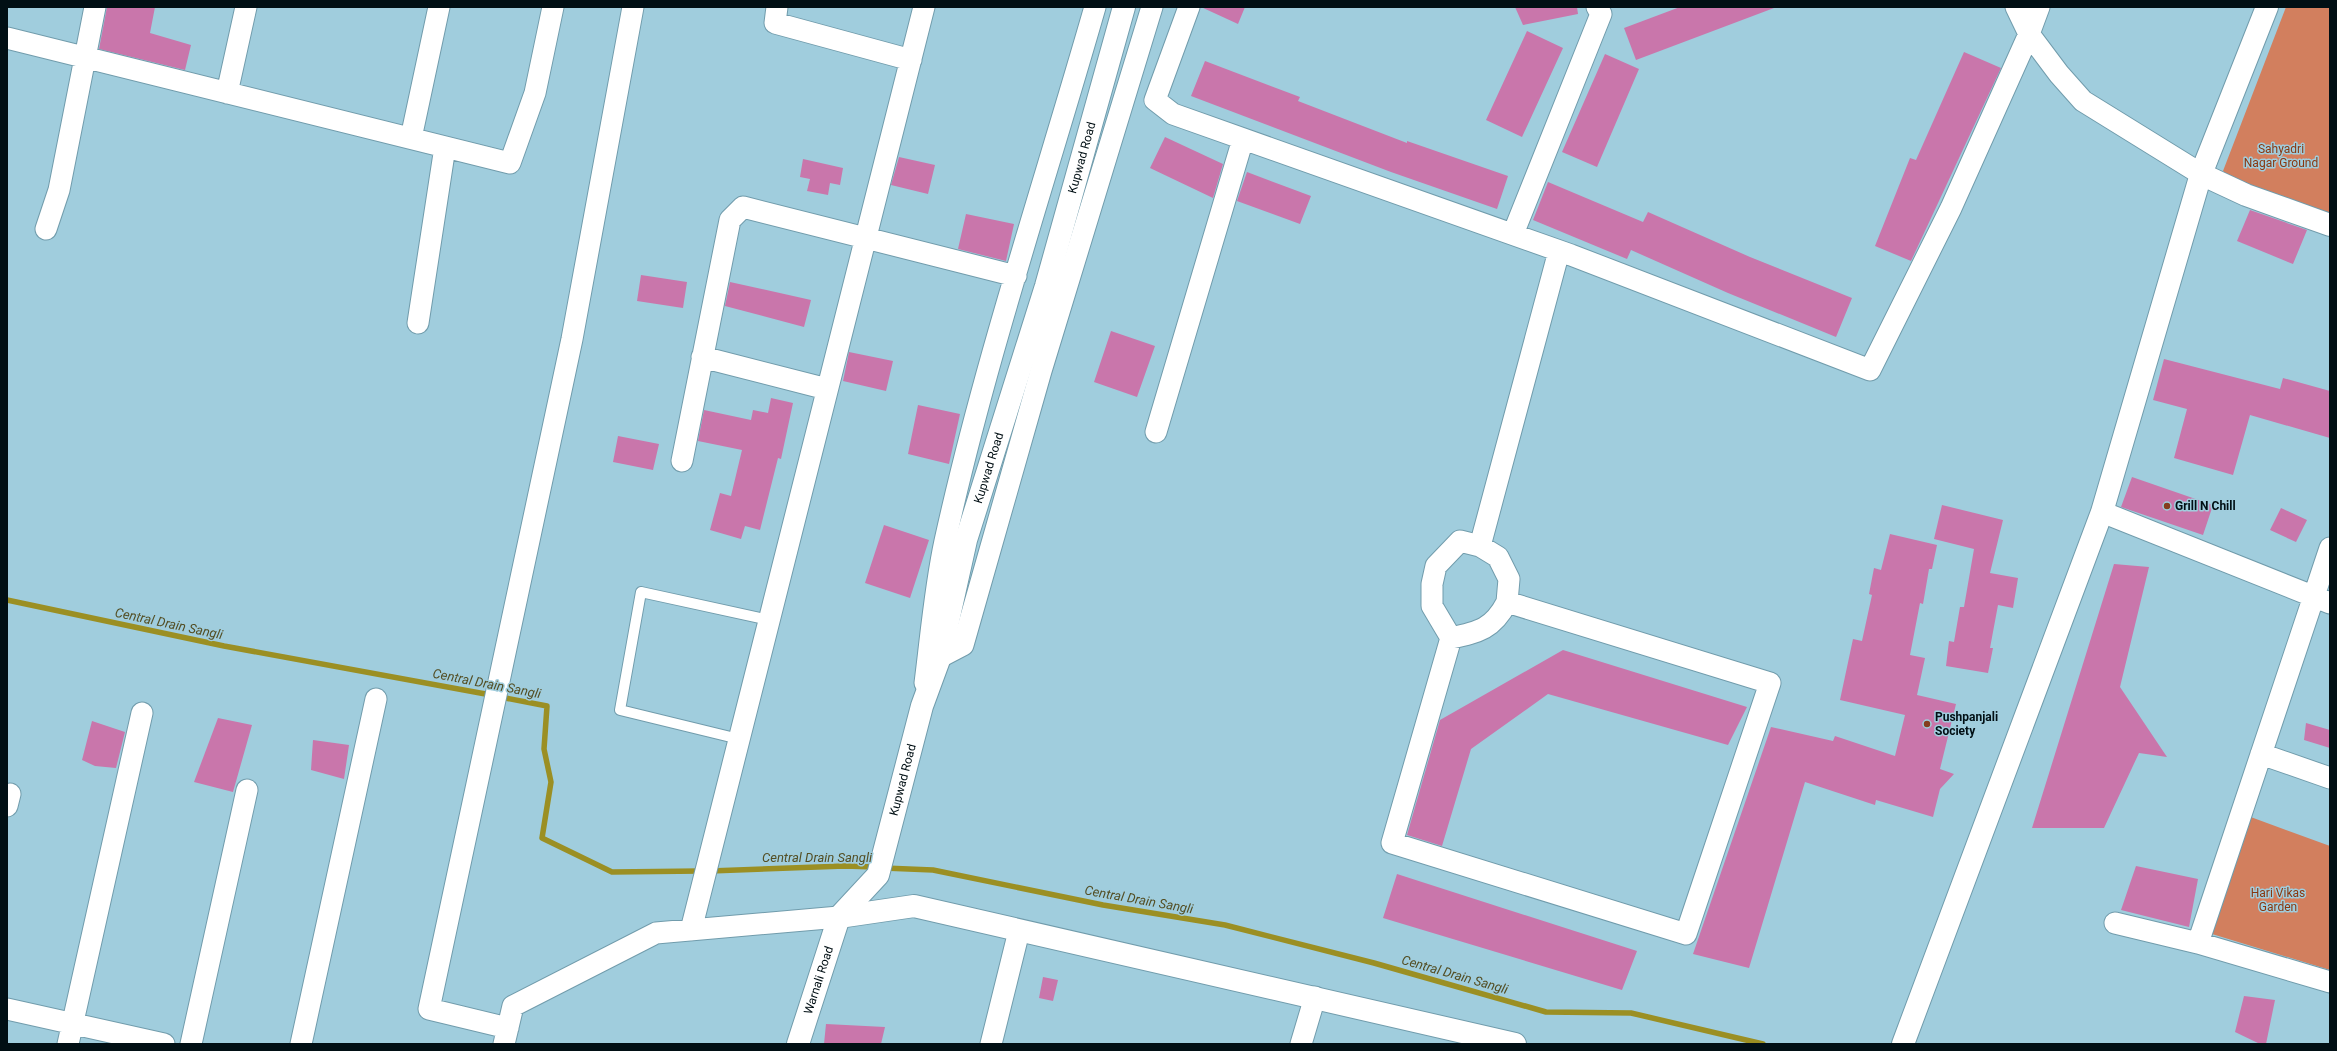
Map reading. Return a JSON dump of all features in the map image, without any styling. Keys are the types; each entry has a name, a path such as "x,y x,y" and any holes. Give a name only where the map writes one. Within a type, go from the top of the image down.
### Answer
{"main road":[{"name":"Kupwad Road","path":"839,917 878,875 922,706 940,657 966,540 1048,278 1124,7"},
{"path":"1903,1044 2102,512 2211,149 2267,7"},
{"path":"2211,149 2246,195 2330,225"},
{"path":"839,917 914,906 1515,1044"},
{"name":"Warnali Road","path":"798,1044 839,917"}],"street":[{"path":"46,229 59,190 95,7"},
{"path":"227,92 246,7"},
{"path":"411,138 439,7"},
{"path":"7,38 510,164 535,93 553,7"},
{"path":"633,7 572,338 429,1009 506,1036 513,1006 656,933 839,917"},
{"path":"777,7 775,23 911,60"},
{"path":"691,930 924,7"},
{"path":"922,706 945,543 986,371 1016,276 1095,7"},
{"path":"940,657 963,645 1041,371 1123,97 1152,7"},
{"path":"1155,100 1190,7"},
{"path":"1513,234 1601,14 1597,7"},
{"path":"2016,7 2029,34 2059,74 2083,101 2211,149"},
{"path":"1123,97 1155,100 1172,114 1513,234 1870,370 1951,208 2029,34 2039,7"},
{"path":"1156,432 1243,139"},
{"path":"418,323 446,147"},
{"path":"682,461 730,220 743,207 1016,276"},
{"path":"1480,546 1559,251"},
{"path":"702,357 827,389"},
{"path":"2102,512 2322,600"},
{"path":"1451,638 1482,631 1500,616 1507,602 1510,580 1498,557 1480,546 1460,541 1436,566 1432,584 1432,606 1451,638 1392,844 1686,934 1770,683 1507,602"},
{"path":"2198,943 2261,754 2322,600 2330,548"},
{"path":"301,1044 376,699"},
{"path":"68,1044 142,713"},
{"path":"2261,754 2330,778"},
{"path":"191,1044 247,790"},
{"path":"2115,923 2198,943 2330,982"},
{"path":"991,1044 1019,931"},
{"path":"1301,1044 1315,997"},
{"path":"7,1009 164,1044"}],"lane":[{"path":"739,739 620,710 641,592 769,620"}],"green space":[{"name":"Sahyadri Nagar Ground","path":"2286,7 2330,7 2330,221 2246,195 2223,171"},
{"name":"Hari Vikas Garden","path":"2248,816 2330,846 2330,970 2212,934"}],"building":[{"path":"107,7 155,7 150,33 191,45 185,70 99,49"},
{"path":"1201,7 1245,7 1238,24"},
{"path":"1515,7 1577,7 1578,14 1523,25"},
{"path":"1680,7 1774,8 1636,60 1624,28"},
{"path":"1527,31 1563,48 1522,137 1486,120"},
{"path":"1964,52 2001,68 1911,261 1875,246 1910,158 1916,160"},
{"path":"1605,54 1639,69 1597,167 1562,152"},
{"path":"1205,61 1300,97 1298,101 1407,143 1407,141 1508,176 1497,209 1391,172 1191,96"},
{"path":"1165,137 1223,164 1213,198 1150,168"},
{"path":"899,157 935,165 928,194 891,185"},
{"path":"803,159 843,168 840,185 830,183 828,195 807,191 810,179 800,177"},
{"path":"1247,172 1311,196 1300,224 1237,201"},
{"path":"1548,182 1643,222 1648,212 1750,257 1852,298 1836,337 1728,293 1631,250 1627,259 1533,220"},
{"path":"2250,210 2307,230 2293,264 2237,241"},
{"path":"966,214 1014,224 1006,261 958,249"},
{"path":"641,275 687,282 683,308 637,301"},
{"path":"730,282 811,300 804,327 725,306"},
{"path":"1111,331 1155,346 1137,397 1094,382"},
{"path":"849,352 893,361 886,391 843,381"},
{"path":"2164,359 2280,389 2283,378 2330,391 2330,438 2250,415 2233,475 2174,458 2187,409 2153,400"},
{"path":"771,398 793,403 781,459 778,458 760,530 745,526 741,539 710,530 720,493 731,496 742,450 698,441 704,410 751,420 753,410 768,413"},
{"path":"918,405 960,414 949,464 908,454"},
{"path":"618,436 659,444 653,470 613,462"},
{"name":"Grill N Chill","path":"2132,477 2213,505 2203,535 2121,507"},
{"path":"1942,505 2003,520 1990,573 2018,578 2013,608 1998,605 1990,648 1993,648 1988,673 1946,666 1949,641 1954,642 1960,607 1964,607 1974,549 1934,539"},
{"path":"2281,508 2307,520 2296,542 2270,530"},
{"path":"884,525 929,540 910,598 865,583"},
{"path":"1890,534 1937,545 1932,569 1929,569 1923,604 1920,603 1910,655 1925,658 1917,695 1956,704 1940,769 1954,774 1940,789 1933,817 1876,800 1875,805 1805,782 1749,968 1693,954 1771,727 1833,741 1835,736 1895,756 1905,715 1840,700 1853,639 1862,641 1872,595 1869,594 1874,568 1881,570"},
{"path":"2114,564 2149,567 2120,687 2167,757 2139,753 2104,828 2032,828"},
{"path":"1563,650 1747,707 1728,745 1548,694 1471,749 1442,846 1407,835 1440,720"},
{"path":"218,718 252,725 233,792 194,782"},
{"path":"92,721 125,732 116,768 95,766 82,760"},
{"path":"2306,723 2330,730 2330,748 2304,740"},
{"path":"313,740 349,745 344,779 311,770"},
{"path":"2136,866 2198,879 2189,927 2121,910"},
{"path":"1397,874 1637,951 1622,990 1383,918"},
{"path":"1043,977 1058,980 1053,1001 1039,998"},
{"path":"2244,996 2275,1000 2266,1044 2260,1044 2235,1032"},
{"path":"826,1024 885,1027 881,1044 824,1044"}],"waterway":[{"name":"Central Drain Sangli","path":"7,600 224,646 491,695"},
{"name":"Central Drain Sangli","path":"500,697 547,706 544,749 551,782 542,838 612,872 701,871"},
{"name":"Central Drain Sangli","path":"710,871 845,866 875,867"},
{"name":"Central Drain Sangli","path":"884,868 933,870 1103,905 1225,925 1374,963 1546,1012 1631,1013 1763,1044"}],"place":[{"name":"Grill N Chill","path":"2167,506"},
{"name":"Pushpanjali Society","path":"1927,724"}]}
